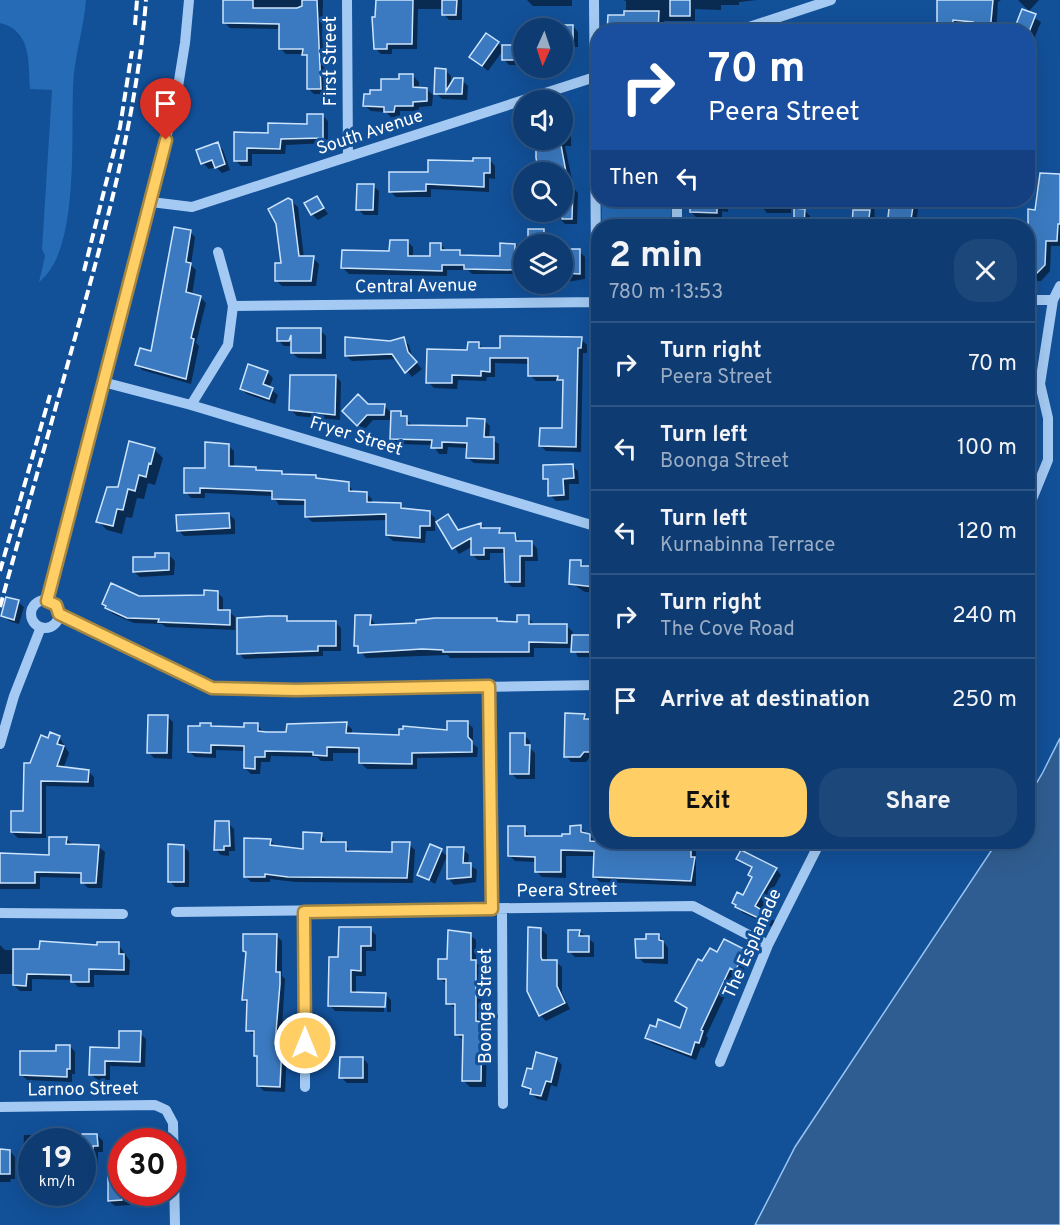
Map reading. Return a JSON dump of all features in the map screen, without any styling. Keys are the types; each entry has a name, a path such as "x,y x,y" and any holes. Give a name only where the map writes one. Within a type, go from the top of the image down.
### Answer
{"street":[{"path":"47,601 176,99 189,0"},
{"name":"First Street","path":"346,0 348,157"},
{"path":"594,0 595,24"},
{"path":"758,24 831,0"},
{"name":"South Avenue","path":"151,202 192,207 591,78"},
{"path":"191,405 228,345 233,306 218,252"},
{"path":"1035,491 1048,459 1048,418 1040,384 1053,300 1060,286"},
{"path":"1035,300 1053,300"},
{"name":"Central Avenue","path":"233,306 591,302"},
{"name":"Fryer Street","path":"103,382 191,405 591,525"},
{"path":"47,601 56,605 59,614 54,625 41,627 32,618 32,609 38,602 47,601"},
{"path":"59,614 212,688 296,690 591,685"},
{"path":"0,744 14,696 41,627"},
{"name":"Boonga Street","path":"489,686 503,1104"},
{"name":"The Esplanade","path":"720,1062 768,945 816,849"},
{"name":"Peera Street","path":"176,912 693,906 768,945"},
{"path":"304,912 305,1087"},
{"path":"0,914 123,914"},
{"name":"Larnoo Street","path":"0,1107 155,1105 166,1110 173,1123 175,1225"}],"shaded area":[{"path":"0,0 86,0 74,73 68,215 62,242 53,265 39,282 45,256 42,249 52,90 30,89 28,58 23,40 10,27 0,23"},
{"path":"602,207 672,207 671,219 602,219"},
{"path":"1060,738 1060,1225 755,1225 795,1147 992,849 1035,849 1035,786"}],"building":[{"path":"223,0 253,0 253,8 297,8 302,6 302,0 317,0 321,89 307,89 307,55 302,55 303,49 279,49 279,24 223,23"},
{"path":"376,0 413,0 412,44 387,44 387,49 374,49 372,17 375,17"},
{"path":"442,0 457,0 456,15 442,15"},
{"path":"670,0 690,0 690,16 670,16"},
{"path":"937,0 993,0 991,24 973,24 973,22 953,20 953,24 937,24"},
{"path":"1022,9 1036,14 1032,24 1016,24"},
{"path":"624,11 659,11 658,24 607,24 608,15 624,15"},
{"path":"486,33 499,42 482,66 469,57"},
{"path":"502,45 513,45 513,60 502,60"},
{"path":"435,68 446,69 446,91 454,78 463,78 462,94 434,94"},
{"path":"399,74 413,74 413,87 427,88 427,101 413,102 413,106 395,106 394,112 384,112 384,107 363,106 364,94 370,94 370,90 381,90 381,79 399,79"},
{"path":"307,114 323,114 323,138 281,139 280,149 247,148 247,161 234,161 234,132 268,133 268,123 307,124"},
{"path":"218,142 225,164 215,168 212,160 201,164 196,150"},
{"path":"536,150 562,150 564,162 537,162"},
{"path":"473,158 490,158 490,173 484,173 484,187 426,184 426,191 389,192 389,172 428,172 428,160 473,161"},
{"path":"1040,173 1060,174 1060,224 1058,224 1057,241 1046,241 1045,265 1035,275 1035,219 1028,219 1028,209 1035,210"},
{"path":"357,184 374,184 373,210 356,210"},
{"path":"317,196 324,208 311,215 304,203"},
{"path":"288,198 292,200 299,256 314,256 311,281 275,281 275,263 281,263 276,224 268,209"},
{"path":"690,207 717,207 717,213 690,212"},
{"path":"889,207 913,207 911,219 888,219"},
{"path":"794,208 805,209 804,219 794,219"},
{"path":"853,210 870,210 869,219 852,219"},
{"path":"174,227 191,230 186,262 191,263 186,292 201,296 191,338 194,339 186,379 135,365 140,348 151,351"},
{"path":"528,229 544,229 544,234 528,234"},
{"path":"390,240 408,240 408,256 430,256 430,243 441,243 441,250 460,250 460,255 500,256 500,243 513,244 513,270 464,269 464,265 442,265 442,271 341,268 342,250 389,251"},
{"path":"573,249 580,249 580,274 573,274"},
{"path":"277,328 321,328 321,353 291,353 291,335 289,341 277,341"},
{"path":"500,336 582,337 581,348 578,348 576,447 539,446 540,428 562,428 563,380 557,380 558,376 528,376 528,358 490,358 490,372 481,371 481,376 452,375 452,383 426,383 427,349 467,350 468,342 479,342 479,348 500,348"},
{"path":"345,337 390,341 404,337 408,352 417,362 405,373 392,354 345,356"},
{"path":"248,364 268,371 263,384 273,388 269,399 240,389"},
{"path":"290,375 336,375 335,415 289,410"},
{"path":"358,394 368,404 385,404 384,415 367,415 357,426 342,411"},
{"path":"391,411 401,411 401,416 407,416 407,425 467,426 467,418 485,419 484,437 494,437 494,459 466,458 467,443 442,442 442,448 431,448 432,440 390,439"},
{"path":"129,441 155,448 146,477 139,475 135,491 128,489 123,510 117,509 113,526 96,522 107,487 118,487"},
{"path":"205,442 229,444 229,466 256,467 256,470 282,471 282,474 316,475 316,478 349,482 349,491 367,492 367,502 401,503 401,508 430,511 430,526 420,526 420,538 386,535 386,514 305,517 305,500 272,499 272,491 200,488 200,493 184,493 184,468 205,468"},
{"path":"573,464 574,478 563,479 564,495 548,496 548,479 543,479 543,465"},
{"path":"229,513 230,528 177,531 176,515"},
{"path":"448,514 458,530 481,523 481,528 500,528 499,533 515,533 516,541 532,541 532,556 520,556 520,582 505,582 504,548 484,548 484,555 471,555 471,538 452,549 436,522"},
{"path":"155,553 169,553 169,570 133,572 133,557 155,557"},
{"path":"570,560 581,560 581,566 591,566 591,587 569,584"},
{"path":"111,583 139,596 204,595 204,590 218,591 218,610 230,610 230,625 158,622 159,619 127,618 105,608 106,606 102,604"},
{"path":"6,597 19,600 14,620 1,616"},
{"path":"355,615 371,615 370,625 416,623 416,620 435,618 497,618 497,621 517,622 517,615 529,615 529,624 567,624 567,643 529,642 529,652 443,652 443,650 422,649 358,653 358,646 354,646"},
{"path":"287,616 287,621 336,621 336,646 318,646 318,651 237,654 237,618"},
{"path":"572,635 591,635 591,652 571,652"},
{"path":"565,713 585,714 584,719 591,719 591,752 584,752 580,757 564,757"},
{"path":"148,715 168,715 167,753 147,753"},
{"path":"447,721 468,721 468,737 472,741 472,752 412,753 412,764 359,763 359,748 327,747 327,756 313,755 313,752 265,751 265,757 255,757 255,769 244,768 244,746 211,745 211,753 188,752 188,726 200,726 200,723 211,723 211,726 244,727 244,723 258,723 258,731 286,732 287,724 347,722 346,733 399,735 399,729 403,729 403,726 447,730"},
{"path":"50,732 60,736 57,744 64,746 57,766 89,770 88,782 41,781 41,833 11,832 11,811 23,811 24,763 30,763 41,735 48,738"},
{"path":"510,733 525,733 525,745 530,745 529,774 510,774"},
{"path":"215,821 229,821 230,846 224,846 224,850 214,850"},
{"path":"581,825 581,832 590,834 591,849 691,849 691,857 695,857 691,881 593,877 594,851 561,850 561,872 535,872 535,857 508,856 508,826 525,826 525,836 562,836 562,834 570,834 570,826"},
{"path":"303,832 322,833 321,842 346,842 346,851 392,852 392,842 410,842 407,878 288,877 265,874 265,877 244,877 244,838 271,839 270,845 303,849"},
{"path":"49,837 67,837 66,844 99,845 96,883 81,883 81,873 35,872 35,883 0,883 0,853 49,855"},
{"path":"168,844 184,845 184,882 168,882"},
{"path":"430,844 442,849 429,880 417,875"},
{"path":"447,847 464,847 463,863 471,863 471,877 447,879"},
{"path":"741,850 777,868 755,906 772,916 769,923 735,907 736,905 732,903 737,892 743,895 752,877 748,875 752,867 736,859"},
{"path":"339,927 371,927 371,946 361,946 361,971 351,970 351,992 386,993 385,1007 328,1006 329,957 338,957"},
{"path":"528,927 541,928 542,960 557,960 557,986 565,1003 539,1016 527,991"},
{"path":"448,930 471,933 471,960 476,960 476,1021 482,1022 481,1081 462,1081 463,1035 455,1035 455,1004 446,1004 446,979 438,979 438,959 447,959"},
{"path":"568,930 580,930 579,936 589,936 589,952 568,952"},
{"path":"243,934 277,934 276,972 280,972 280,984 275,1044 282,1044 280,1087 257,1086 254,1031 246,1031 247,1000 242,1000 246,952 243,951"},
{"path":"646,934 659,934 659,940 663,941 663,958 636,958 635,939 646,939"},
{"path":"724,939 746,950 735,971 730,968 701,1030 703,1031 699,1043 695,1042 691,1055 645,1038 650,1025 656,1027 658,1019 680,1028 687,1008 675,1001 698,959 702,961 710,948 717,952"},
{"path":"40,941 97,945 97,942 119,942 119,954 124,954 124,970 89,969 89,982 71,982 71,975 27,974 26,986 13,985 13,949 39,949"},
{"path":"119,1031 141,1031 140,1062 105,1061 105,1075 89,1075 90,1047 119,1048"},
{"path":"56,1045 70,1045 70,1069 67,1069 67,1077 20,1075 20,1051 56,1051"},
{"path":"536,1052 557,1058 551,1082 546,1081 541,1096 530,1094 531,1089 522,1086 527,1068 532,1069"},
{"path":"340,1057 363,1057 363,1078 339,1078"},
{"path":"0,1149 10,1150 10,1174 0,1174"}],"railway":[{"path":"135,25 137,0"},
{"path":"0,607 109,210 136,85 146,0"},
{"path":"84,271 120,127 132,51"},
{"path":"0,571 50,395"}],"route":[{"path":"166,140 47,601 56,605 59,614 212,688 296,690 489,686 492,909 304,912 305,1043"}]}
